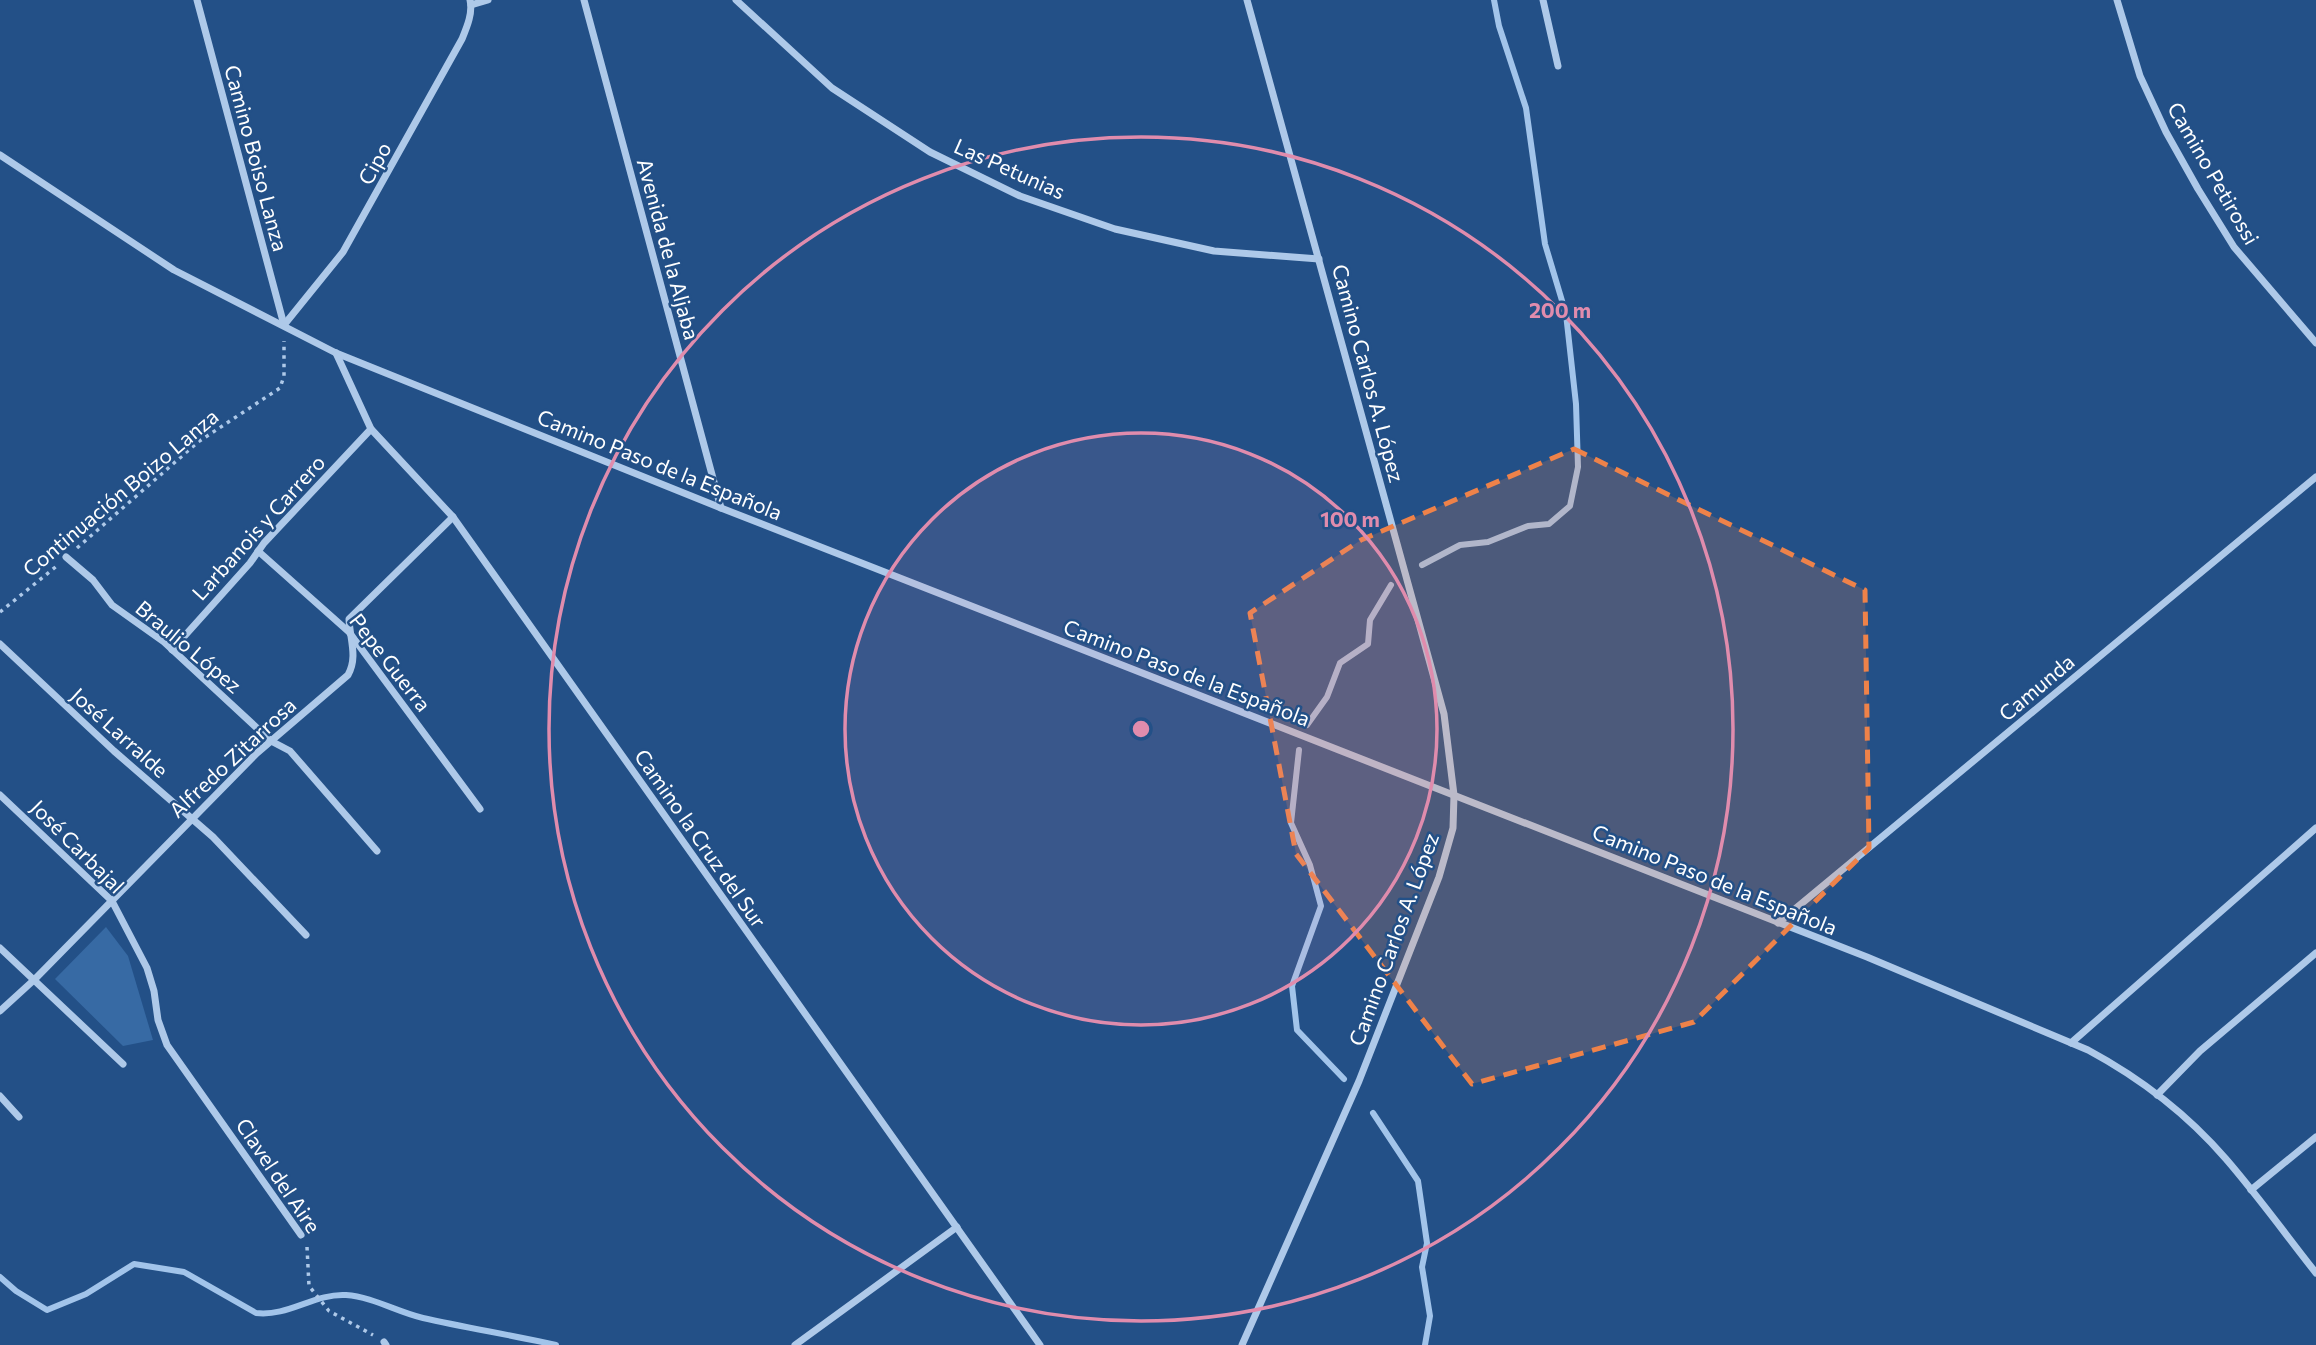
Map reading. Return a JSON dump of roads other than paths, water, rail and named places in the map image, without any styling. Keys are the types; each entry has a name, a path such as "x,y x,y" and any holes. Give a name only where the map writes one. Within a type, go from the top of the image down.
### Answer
{"street":[{"name":"Camino Boiso Lanza","path":"197,0 284,325"},
{"path":"470,2 488,0"},
{"name":"Avenida de la Aljaba","path":"584,0 721,508"},
{"name":"Las Petunias","path":"736,0 832,88 930,152 1020,196 1115,229 1214,251 1319,259"},
{"name":"Camino Carlos A. López","path":"1242,1345 1359,1081 1434,889 1453,828 1454,795 1444,714 1247,0"},
{"path":"1543,0 1558,66"},
{"name":"Camino Petirossi","path":"2117,0 2140,76 2166,132 2198,189 2234,247 2316,343"},
{"name":"Cipo","path":"284,325 343,252 362,220 463,39 470,2"},
{"name":"Camino Paso de la Española","path":"0,155 174,270 335,353 721,508 1867,957 2071,1043 2123,1069 2157,1095 2225,1157 2316,1273"},
{"name":"Camino la Cruz del Sur","path":"335,353 371,429 453,517 1040,1345"},
{"name":"Larbanois y Carrero","path":"173,650 258,551 371,429"},
{"name":"Camunda","path":"1778,923 2316,477"},
{"path":"349,632 349,619 453,517"},
{"name":"Pepe Guerra","path":"258,551 349,632 480,809"},
{"name":"Braulio López","path":"66,557 93,580 112,605 173,650 271,741 290,751 377,850"},
{"name":"Alfredo Zitarrosa","path":"0,1012 271,741 348,676 354,654 349,632"},
{"name":"José Larralde","path":"0,644 190,820 213,837 306,935"},
{"name":"José Carbajal","path":"0,794 112,901 147,968 158,1020 167,1045"},
{"path":"2071,1043 2316,828"},
{"path":"0,948 122,1064"},
{"path":"2157,1095 2200,1051 2316,953"},
{"name":"Clavel del Aire","path":"167,1045 302,1236"},
{"path":"0,1096 19,1117"},
{"path":"2251,1191 2316,1137"},
{"path":"795,1345 957,1227"}],"waterway":[{"path":"1422,565 1460,545 1488,542 1528,526 1549,524 1570,506 1578,467 1576,404 1566,314 1545,244 1526,108 1499,26 1494,0"},
{"path":"1307,725 1327,697 1340,663 1368,644 1370,620 1391,585"},
{"path":"1299,750 1291,823 1310,865 1321,906 1292,986 1297,1030 1344,1079"},
{"path":"1373,1113 1418,1181 1427,1243 1422,1267 1430,1316 1425,1345"},
{"path":"0,1277 16,1291 47,1310 86,1294 134,1264 184,1272 256,1313 279,1312 323,1298 346,1295 423,1318 556,1345"}]}
